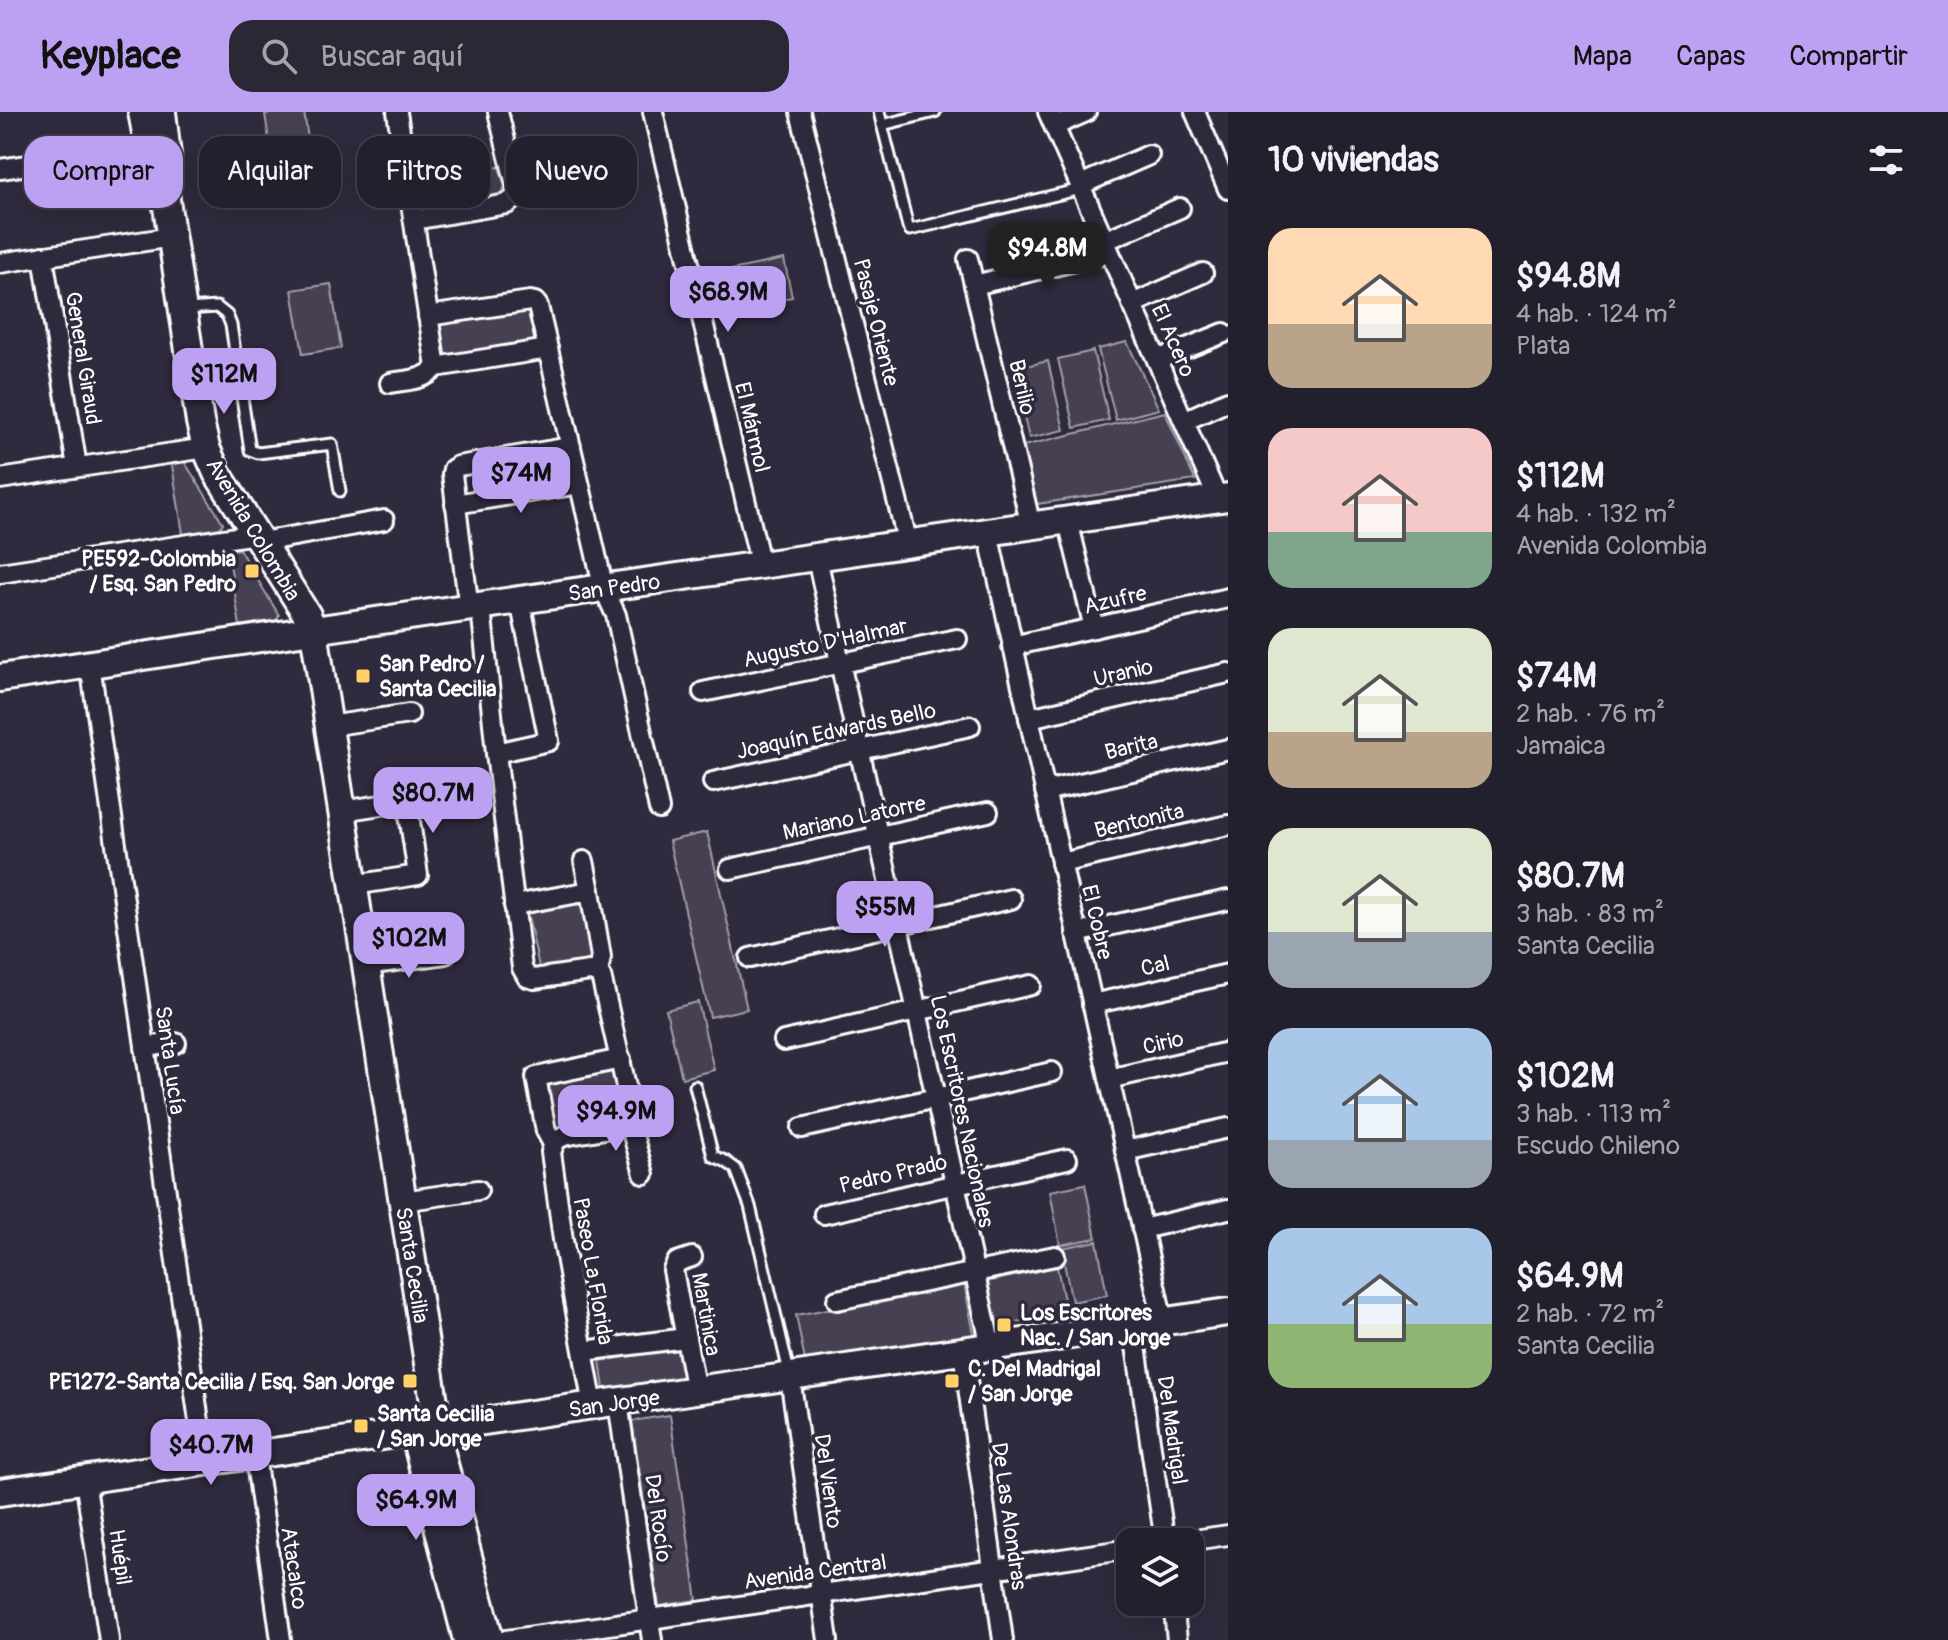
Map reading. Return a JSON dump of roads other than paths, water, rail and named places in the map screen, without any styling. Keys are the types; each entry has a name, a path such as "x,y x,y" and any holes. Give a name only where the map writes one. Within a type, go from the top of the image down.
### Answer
{"street":[{"name":"Avenida Colombia","path":"142,112 147,136"},
{"name":"Avenida Colombia","path":"162,112 165,136"},
{"path":"397,112 436,367"},
{"path":"414,220 507,204 515,198 517,189 498,112"},
{"name":"El Mármol","path":"653,112 761,566"},
{"name":"Pasaje Oriente","path":"800,112 908,544"},
{"path":"1051,119 1086,112"},
{"path":"1195,112 1228,189"},
{"name":"El Acero","path":"1051,119 1184,421 1223,498"},
{"path":"1080,187 1149,155"},
{"path":"0,169 24,166"},
{"name":"Avenida Colombia","path":"167,208 206,448 217,473 307,615 314,631"},
{"path":"974,285 1107,247 1180,208"},
{"path":"0,263 172,237"},
{"name":"General Giraud","path":"43,256 77,467"},
{"name":"Berilio","path":"968,259 1031,526"},
{"path":"1132,304 1203,273"},
{"path":"428,316 532,301 538,306 604,589 616,615 659,809"},
{"path":"1157,360 1224,333"},
{"path":"390,383 424,377 436,367 548,349"},
{"path":"1184,421 1228,401"},
{"path":"571,447 458,466 452,474 455,504 475,608 496,753 522,968 527,977 538,979 590,971 598,973 603,980 631,1108 629,1121 644,1174"},
{"path":"0,479 206,448"},
{"path":"455,504 579,484"},
{"name":"San Pedro","path":"0,678 1223,498"},
{"path":"0,573 384,520"},
{"path":"1068,521 1094,628"},
{"name":"El Cobre","path":"988,533 1163,1321"},
{"name":"Los Escritores Nacionales","path":"817,558 991,1347"},
{"name":"Azufre","path":"1012,646 1228,598"},
{"path":"496,753 549,741 520,601"},
{"name":"Santa Cecilia","path":"314,631 403,1201 426,1431 467,1640"},
{"name":"Augusto D'Halmar","path":"703,692 957,639"},
{"name":"Santa Lucía","path":"90,664 205,1463"},
{"name":"Uranio","path":"1029,718 1228,673"},
{"path":"329,726 409,714"},
{"name":"Joaquín Edwards Bello","path":"713,782 970,726"},
{"name":"Barita","path":"1045,791 1228,749"},
{"path":"342,811 407,801 418,875 354,885"},
{"name":"Mariano Latorre","path":"730,869 988,812"},
{"name":"Bentonita","path":"1061,863 1228,825"},
{"path":"584,861 601,957 598,973"},
{"path":"514,905 590,891"},
{"path":"750,958 1011,899"},
{"path":"1076,933 1228,900"},
{"path":"366,965 445,954"},
{"name":"Cal","path":"1092,1004 1228,974"},
{"path":"784,1041 1031,985"},
{"path":"145,1047 176,1043"},
{"name":"Cirio","path":"1109,1079 1228,1052"},
{"name":"Paseo La Florida","path":"606,1404 584,1351 563,1240 551,1157 553,1144 546,1131 536,1077 621,1059"},
{"path":"802,1128 1052,1072"},
{"path":"553,1144 564,1136 618,1128 629,1121"},
{"path":"1125,1151 1228,1128"},
{"name":"Pedro Prado","path":"824,1214 1067,1159"},
{"path":"403,1201 478,1190"},
{"path":"1142,1229 1228,1209"},
{"path":"837,1300 1055,1256"},
{"name":"Martinica","path":"692,1257 677,1262 673,1270 696,1391"},
{"name":"San Jorge","path":"0,1492 1228,1312"},
{"name":"Del Madrigal","path":"1133,1326 1163,1528"},
{"path":"584,1351 686,1338"},
{"name":"De Las Alondras","path":"963,1351 1003,1640"},
{"name":"Del Viento","path":"790,1377 828,1640"},
{"name":"Del Rocío","path":"606,1404 652,1640"},
{"name":"Santa Cecilia","path":"426,1431 439,1445 490,1640"},
{"name":"Atacalco","path":"255,1456 281,1640"},
{"name":"Huépil","path":"85,1480 109,1640"},
{"path":"1204,1538 1228,1535"},
{"name":"Avenida Central","path":"506,1640 1116,1551"},
{"path":"1174,1616 1177,1640"}],"lane":[{"path":"879,112 910,230 1080,187"},
{"path":"882,125 935,112"},
{"path":"183,310 217,307 227,315 250,450 258,453 332,444 340,491"},
{"path":"695,1086 713,1156 736,1169 750,1206 790,1377"}],"place":[{"name":"PE592-Colombia / Esq. San Pedro","path":"252,571"},
{"name":"San Pedro / Santa Cecilia","path":"363,676"},
{"name":"Los Escritores Nac. / San Jorge","path":"1004,1325"},
{"name":"PE1272-Santa Cecilia / Esq. San Jorge","path":"410,1381"},
{"name":"C. Del Madrigal / San Jorge","path":"952,1381"},
{"name":"Santa Cecilia / San Jorge","path":"361,1426"}]}
